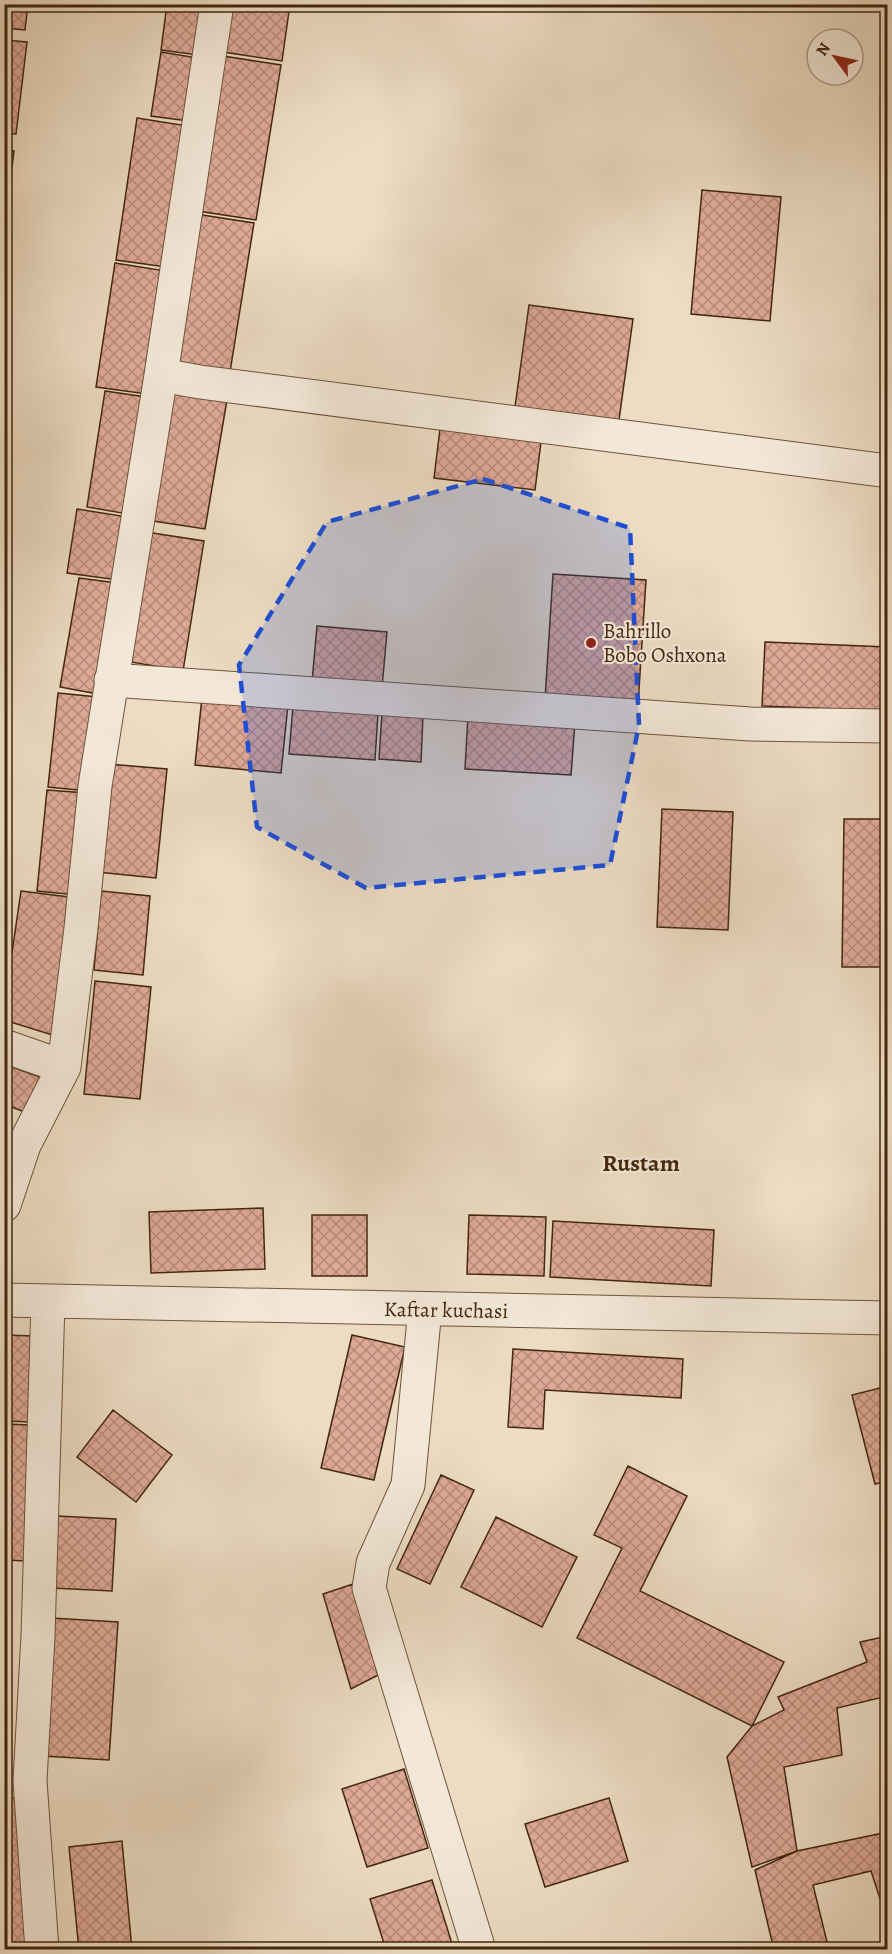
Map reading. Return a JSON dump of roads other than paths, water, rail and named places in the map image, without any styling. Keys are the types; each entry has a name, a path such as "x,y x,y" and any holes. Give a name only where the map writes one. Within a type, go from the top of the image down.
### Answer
{"street":[{"path":"4,1205 24,1145 64,1067 95,786 161,375 217,4"},
{"path":"161,375 200,382 888,471"},
{"path":"111,680 750,724 888,726"},
{"path":"4,1046 64,1067"},
{"name":"Kaftar kuchasi","path":"4,1300 888,1318"},
{"path":"42,1950 17,1780 38,1636 48,1301"},
{"path":"425,1309 408,1485 373,1563 369,1588 479,1950"}],"place":[{"name":"Bahrillo Bobo Oshxona","path":"591,643"}],"district":[{"name":"Rustam","path":"641,1163"}]}
